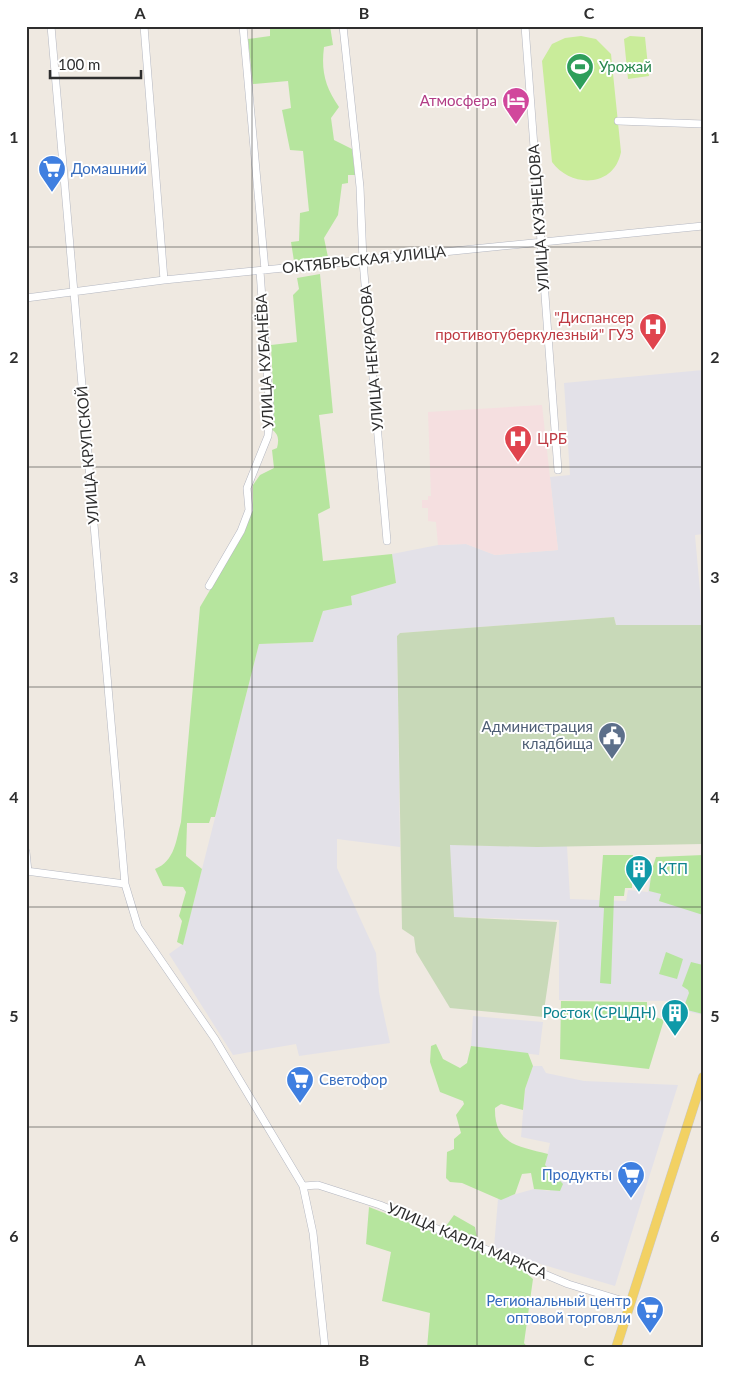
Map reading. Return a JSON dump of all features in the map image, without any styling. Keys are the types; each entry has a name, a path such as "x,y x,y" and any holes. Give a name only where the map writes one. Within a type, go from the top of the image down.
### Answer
{"main road":[{"path":"616,1348 703,1077"}],"street":[{"name":"УЛИЦА КРУПСКОЙ","path":"51,26 125,884 138,927 215,1040 303,1186 313,1233 325,1348"},
{"path":"144,26 164,280"},
{"name":"УЛИЦА КУБАНЁВА","path":"209,586 241,531 250,510 247,488 268,436 270,412 263,271 243,26"},
{"name":"УЛИЦА НЕКРАСОВА","path":"343,26 360,187 363,261 387,540"},
{"name":"УЛИЦА КУЗНЕЦОВА","path":"525,26 558,470"},
{"path":"618,122 703,124"},
{"name":"ОКТЯБРЬСКАЯ УЛИЦА","path":"26,298 164,280 363,261 541,240 703,226"},
{"path":"26,852 27,871 125,884"},
{"name":"УЛИЦА КАРЛА МАРКСА","path":"303,1186 318,1185 380,1205 568,1284 630,1303"}],"shaded area":[{"path":"703,370 703,534 695,535 703,625 616,625 614,617 400,633 397,636 400,847 337,839 337,868 376,953 379,992 390,1043 299,1056 296,1044 233,1055 169,954 183,944 259,644 313,642 323,611 352,605 351,596 396,583 392,554 438,545 466,544 495,555 558,550 550,477 570,475 564,383"},
{"path":"542,405 558,550 495,555 466,544 438,545 436,522 428,521 428,508 422,508 422,500 428,500 428,496 431,496 428,412"},
{"path":"449,845 567,846 570,899 626,901 628,890 648,892 649,880 703,896 703,1015 673,1008 674,1003 670,1001 559,1000 559,920 453,917"},
{"path":"473,1016 543,1022 539,1055 471,1046"},
{"path":"533,1066 542,1066 546,1073 584,1081 678,1085 615,1286 520,1258 494,1247 498,1199 534,1189 550,1191 545,1165 550,1143 521,1137 525,1089"}],"green space":[{"path":"270,26 330,26 333,45 324,47 323,64 327,86 339,107 331,118 334,140 352,149 355,175 348,175 348,183 342,184 338,215 324,238 328,257 294,261 291,242 299,241 300,213 309,211 303,151 290,150 282,110 291,108 288,81 253,84 248,39 270,36"},
{"name":"Урожай","path":"581,36 596,39 611,54 621,152 617,164 610,172 601,178 591,180 580,180 570,176 560,171 552,162 542,61 552,44 565,38"},
{"path":"630,36 645,37 649,76 628,79 624,39"},
{"path":"320,274 333,413 319,415 330,508 318,514 323,561 392,554 396,583 351,596 352,605 323,611 313,642 259,644 215,817 211,817 209,823 187,823 186,856 202,869 183,945 177,942 182,921 179,916 186,892 183,887 163,886 155,869 167,861 171,855 181,822 200,607 244,533 253,509 253,485 260,475 274,468 272,450 277,448 278,440 276,433 271,429 274,413 271,345 297,342 293,295 299,289 297,278"},
{"path":"614,617 616,625 703,625 703,844 537,847 450,845 454,917 557,922 543,1017 450,1008 416,952 414,937 402,929 397,636 400,633"},
{"path":"603,855 633,855 632,888 625,888 624,896 614,896 611,984 600,983 604,908 599,907"},
{"path":"703,855 703,915 659,901 661,894 649,891 656,857"},
{"path":"666,952 683,959 677,979 659,974"},
{"path":"691,962 703,965 703,1014 683,1009 689,993 682,986"},
{"path":"561,1001 647,1002 647,1014 664,1020 649,1069 560,1059"},
{"path":"436,1044 443,1059 460,1068 467,1063 471,1046 528,1053 533,1066 525,1089 523,1110 501,1104 495,1108 496,1120 499,1130 510,1142 527,1149 548,1154 545,1165 563,1184 560,1191 534,1189 531,1173 522,1174 515,1194 501,1200 462,1183 450,1182 446,1178 447,1152 454,1149 454,1139 461,1133 456,1115 464,1104 463,1101 440,1092 430,1062 431,1046"},
{"path":"369,1207 517,1265 533,1279 524,1343 528,1348 427,1348 430,1313 382,1301 391,1252 366,1244"},
{"path":"454,1215 475,1227 477,1238 446,1226"}],"place":[{"name":"Урожай","path":"580,91"},
{"name":"Атмосфера","path":"516,125"},
{"name":"Домашний","path":"52,193"},
{"name":"\"Диспансер противотуберкулезный\" ГУЗ","path":"653,351"},
{"name":"ЦРБ","path":"518,463"},
{"name":"Администрация кладбища","path":"612,760"},
{"name":"КТП","path":"639,893"},
{"name":"Росток (СРЦДН)","path":"675,1037"},
{"name":"Светофор","path":"300,1104"},
{"name":"Продукты","path":"631,1199"},
{"name":"Региональный центр оптовой торговли","path":"650,1334"}]}
